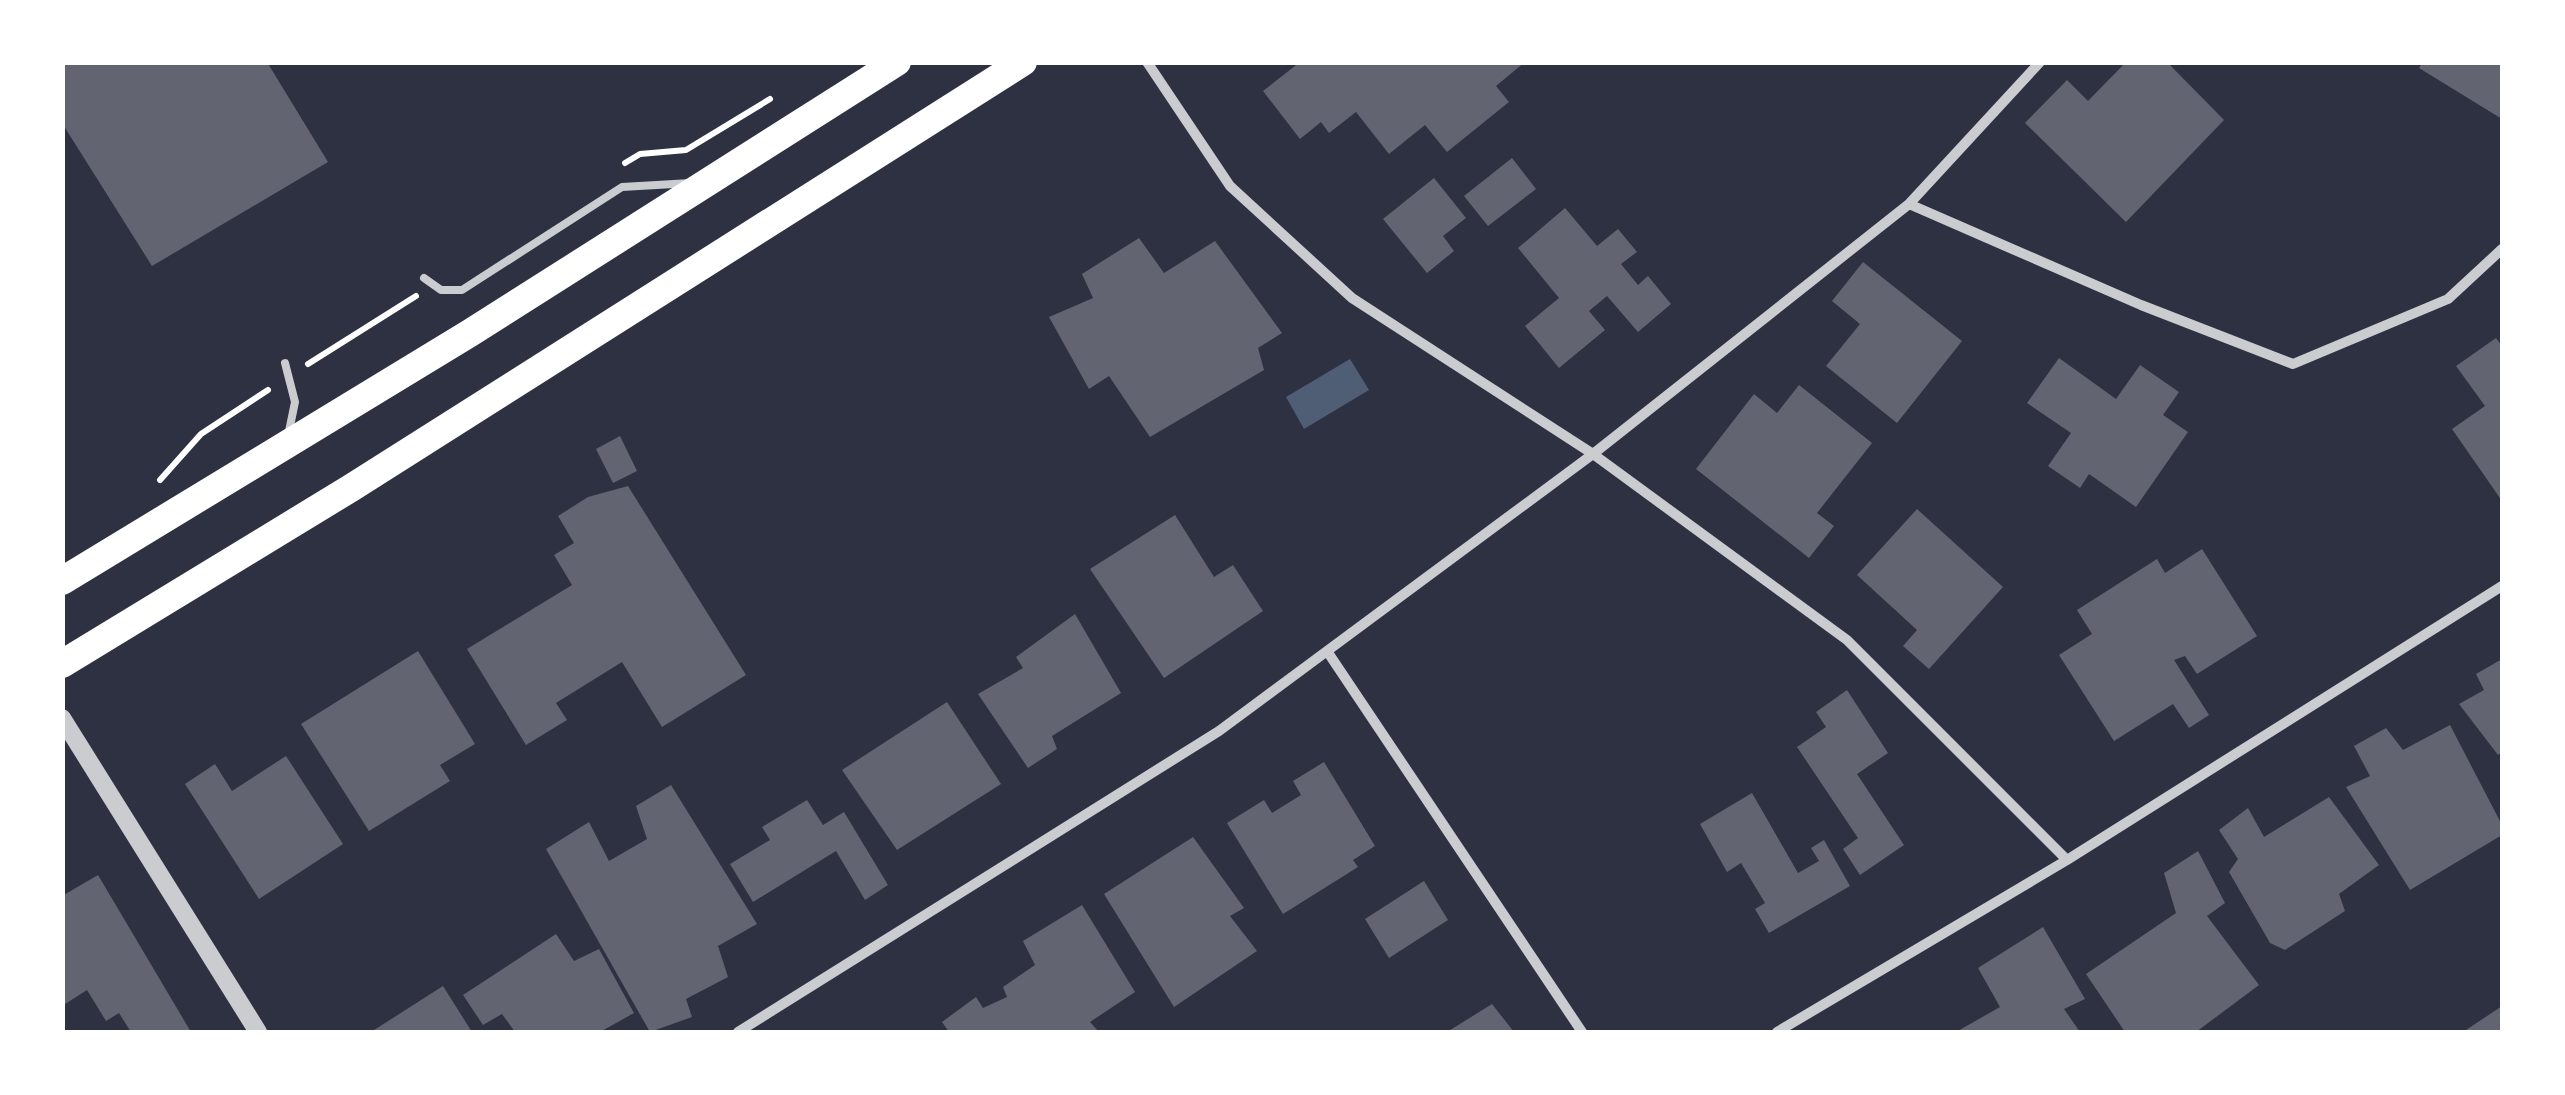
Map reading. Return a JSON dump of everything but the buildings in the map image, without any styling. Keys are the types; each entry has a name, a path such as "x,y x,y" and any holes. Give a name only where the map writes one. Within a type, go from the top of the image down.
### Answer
{"highway":[{"path":"62,581 897,62"},
{"path":"62,664 351,488 1023,62"}],"street":[{"path":"1148,62 1230,186 1352,298 1593,454 1847,640 2066,860"},
{"path":"738,1032 1220,731 1593,454 1909,204 2040,62"},
{"path":"1909,204 2141,305 2293,364 2448,299 2502,250"},
{"path":"1777,1032 2066,860 2502,586"},
{"path":"1328,651 1582,1032"},
{"path":"62,718 258,1032"}],"lane":[{"path":"424,278 441,290 462,290 622,187 708,182"},
{"path":"285,363 295,402 287,444"}],"water":[{"path":"1350,359 1369,390 1304,429 1286,397"}]}
